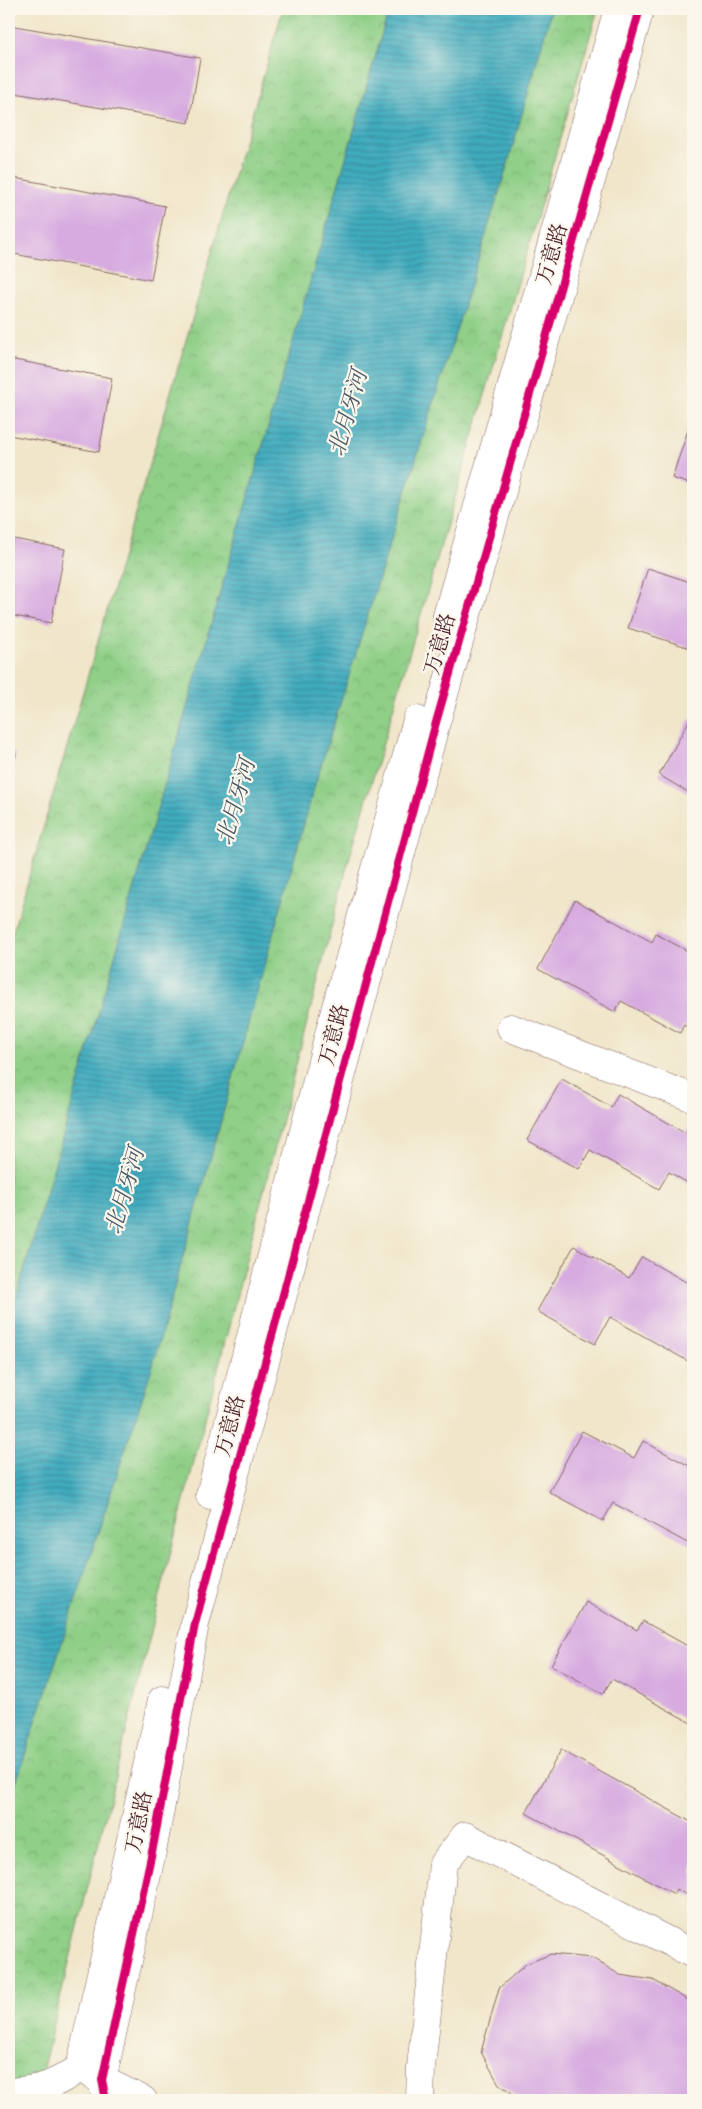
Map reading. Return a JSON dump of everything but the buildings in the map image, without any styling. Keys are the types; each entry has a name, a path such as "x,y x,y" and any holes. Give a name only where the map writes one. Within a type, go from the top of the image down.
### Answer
{"street":[{"name":"万意路","path":"96,2083 196,1548 336,1007 618,9"},
{"name":"万意路","path":"96,2083 153,1847 195,1624 435,726 640,9"},
{"path":"511,1028 693,1098"},
{"path":"420,2100 421,2067 443,1864 465,1836 693,1954"},
{"path":"9,2093 43,2089 61,2081 96,2083 143,2100"},
{"path":"9,2093 22,2100"}],"green space":[{"path":"283,9 598,9 348,863 169,1559 35,2100 9,2100 9,945"}],"water":[{"name":"北月牙河","path":"389,9 552,9 506,170 314,788 152,1368 9,1804 9,1322"}],"cycle path":[{"path":"106,2100 102,2080 153,1847 195,1624 435,726 640,9"}]}
